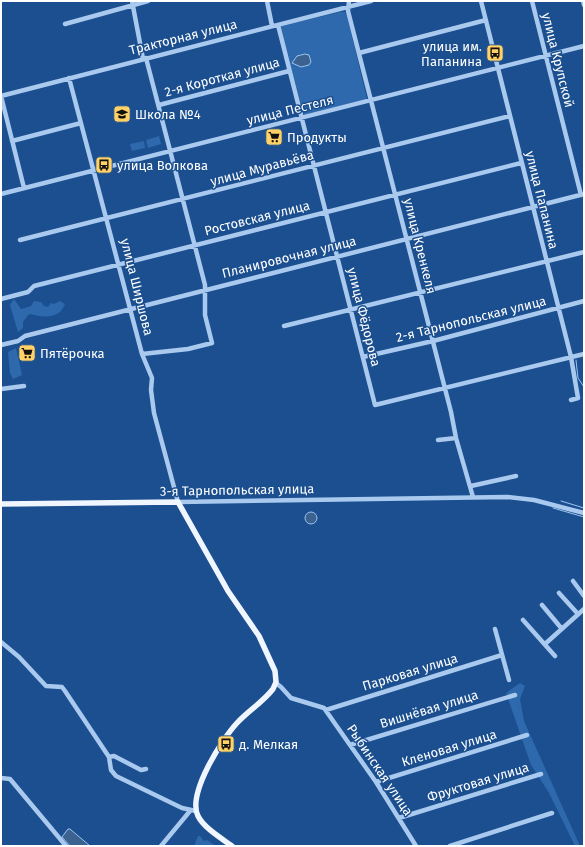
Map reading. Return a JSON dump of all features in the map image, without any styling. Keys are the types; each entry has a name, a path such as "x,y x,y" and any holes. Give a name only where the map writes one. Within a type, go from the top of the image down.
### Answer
{"main road":[{"name":"3-я Тарнопольская улица","path":"1,504 178,502"},
{"path":"178,502 228,591 259,636 272,664 276,684 269,695 241,719 220,744 198,792 195,802 193,811 203,823 232,846"}],"street":[{"path":"65,24 132,3 148,1"},
{"name":"улица Фёдорова","path":"267,1 290,71 375,405 445,387"},
{"name":"улица Кренкеля","path":"349,1 359,53 371,101 445,387 456,438 474,497"},
{"name":"Тракторная улица","path":"1,96 371,1"},
{"name":"улица Папанина","path":"481,1 571,357 578,398 571,400"},
{"name":"улица Крупской","path":"532,1 583,194"},
{"path":"583,1 584,6"},
{"path":"132,3 205,285 205,315 212,343 188,349 142,354"},
{"path":"359,53 486,20"},
{"name":"улица Пестеля","path":"1,194 584,46"},
{"name":"2-я Короткая улица","path":"159,105 290,71"},
{"name":"улица Ширшова","path":"69,78 108,218 142,354 152,378 151,390 154,413 178,502"},
{"path":"1,96 24,188"},
{"name":"улица Муравьёва","path":"20,240 183,200 510,116"},
{"path":"12,141 81,123"},
{"name":"Ростовская улица","path":"1,299 28,292 34,286 521,163"},
{"name":"Планировочная улица","path":"1,345 18,341 25,336 583,194"},
{"path":"284,326 584,252"},
{"name":"2-я Тарнопольская улица","path":"363,357 584,301"},
{"path":"445,387 584,354"},
{"path":"1,389 24,386"},
{"path":"438,440 456,438"},
{"path":"471,486 516,476"},
{"name":"3-я Тарнопольская улица","path":"178,502 474,497 521,498 548,503 584,513"},
{"path":"573,581 584,596"},
{"path":"559,592 578,614"},
{"path":"542,605 562,629"},
{"path":"545,644 584,609"},
{"path":"523,620 555,656"},
{"path":"494,629 509,680"},
{"path":"1,642 19,657 46,686 62,687 109,757 111,770 116,776 193,811 161,846"},
{"name":"Парковая улица","path":"325,709 502,655"},
{"path":"276,684 282,687 291,698 325,709"},
{"name":"Вишнёвая улица","path":"350,745 515,695"},
{"name":"Рыбинская улица","path":"325,709 376,782 416,846"},
{"name":"Кленовая улица","path":"376,782 527,735"},
{"path":"109,757 114,756 141,770 146,769"},
{"name":"Фруктовая улица","path":"399,818 541,774"},
{"path":"1,778 10,779 66,846"},
{"path":"450,846 552,813"}],"shaded area":[{"path":"345,12 347,16 367,99 304,115 280,28 282,26"},
{"path":"305,54 309,55 311,62 309,65 301,67 292,63 297,56"},
{"path":"159,136 161,144 148,148 146,140"},
{"path":"144,141 145,148 132,151 130,144"},
{"path":"14,299 21,309 31,306 34,301 41,302 44,306 48,307 51,303 54,304 60,301 65,304 59,313 55,315 40,316 29,314 23,322 23,328 18,332 10,305"},
{"path":"16,348 22,375 13,379 10,373 8,352"},
{"path":"311,512 315,514 317,518 315,522 311,524 307,522 305,518 307,514"},
{"path":"520,683 525,686 520,699 524,721 580,846 575,846 549,793 531,765 506,693"},
{"path":"68,829 70,829 90,846 70,846 62,837"},
{"path":"198,836 200,836 204,841 207,840 216,846 194,846"}],"waterway":[{"path":"576,360 578,378 584,387"},
{"path":"561,501 584,508"},
{"path":"553,508 584,517"}],"place":[{"name":"улица им. Папанина","path":"495,53"},
{"name":"Школа №4","path":"122,114"},
{"name":"Продукты","path":"274,137"},
{"name":"улица Волкова","path":"104,165"},
{"name":"Пятёрочка","path":"27,353"},
{"name":"д. Мелкая","path":"226,744"}]}
